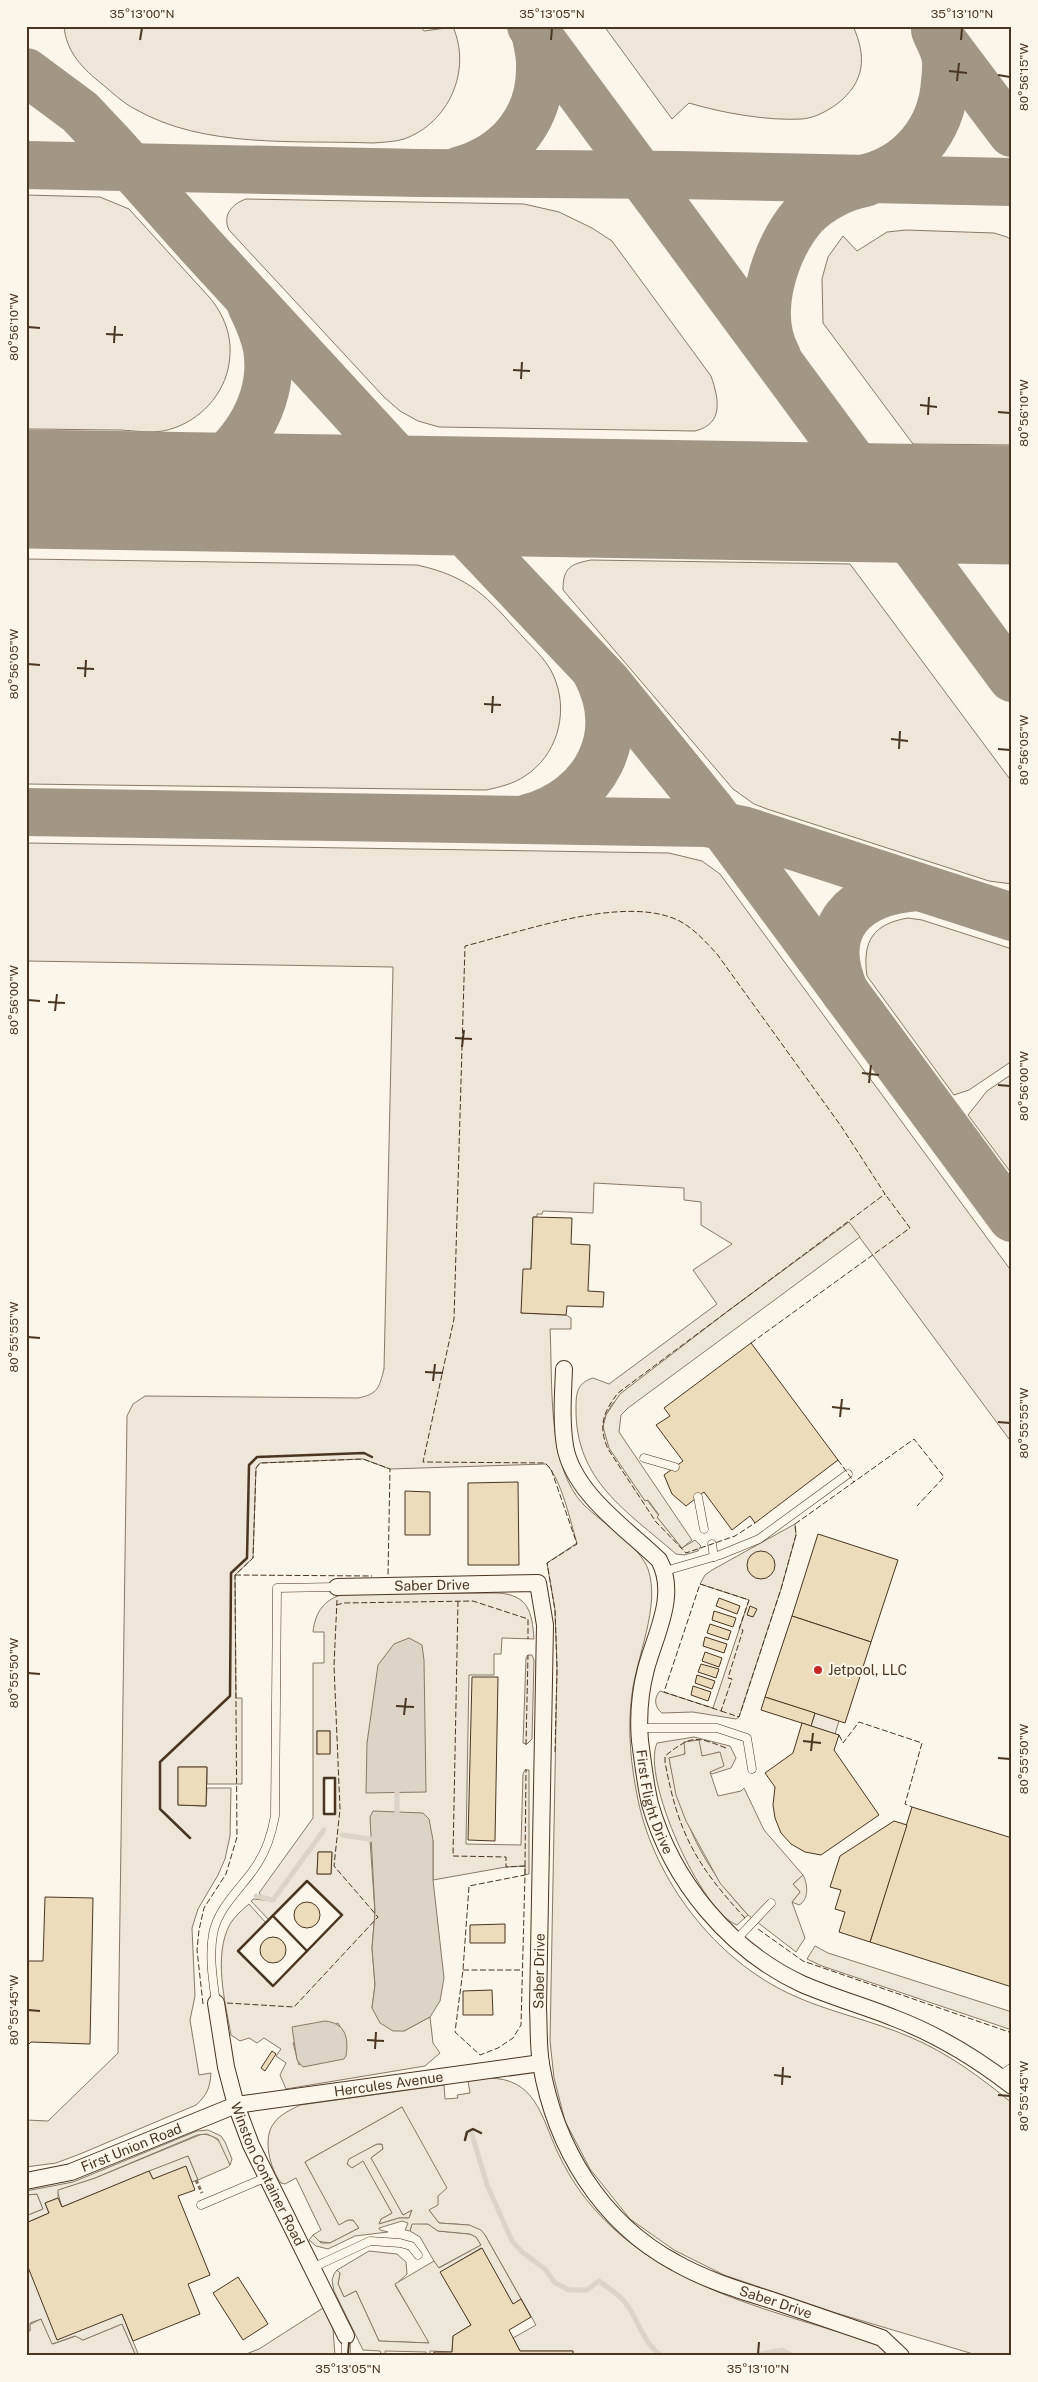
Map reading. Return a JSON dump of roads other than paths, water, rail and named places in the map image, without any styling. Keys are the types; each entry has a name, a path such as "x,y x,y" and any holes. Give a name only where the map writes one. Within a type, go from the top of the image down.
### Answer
{"street":[{"path":"564,1369 562,1414 566,1448 575,1474 593,1499 659,1560 665,1572"},
{"name":"First Flight Drive","path":"665,1572 667,1581 661,1624 646,1670 639,1728 644,1775 650,1804 660,1832 676,1865 692,1890 713,1918 760,1959 802,1983 895,2018 934,2036 1008,2076"},
{"name":"Saber Drive","path":"337,1587 538,1583 546,1625 538,2008 541,2063 550,2106 573,2160 592,2192 628,2230 667,2258 710,2280 882,2338 902,2356"},
{"name":"Winston Container Road","path":"216,2004 226,2067 236,2106 251,2145 346,2336"},
{"name":"Hercules Avenue","path":"236,2106 541,2063"},
{"name":"First Union Road","path":"26,2181 71,2172 236,2106"}],"lane":[{"path":"644,1458 675,1467"},
{"path":"665,1572 714,1557 759,1539 848,1474"},
{"path":"698,1497 704,1529"},
{"path":"712,1544 714,1557"},
{"path":"216,2004 212,1953 213,1934 222,1910 258,1862 270,1837 276,1816 277,1588 337,1587"},
{"path":"639,1728 717,1728 747,1738 752,1769"},
{"path":"736,1940 771,1903"},
{"path":"201,2205 267,2177"},
{"path":"312,2268 370,2241 405,2244 411,2246 418,2255"},
{"path":"346,2336 346,2356"}],"waterway":[{"path":"397,1787 397,1818"},
{"path":"256,1896 273,1900 324,1830"},
{"path":"342,1835 376,1840"},
{"path":"471,2131 487,2185 512,2241 522,2252 545,2269 555,2283 569,2290 587,2290 599,2281 615,2293 629,2308 645,2338 655,2351 662,2356"},
{"path":"751,2356 782,2350 793,2356"}],"place":[{"name":"Jetpool, LLC","path":"818,1670"}]}
